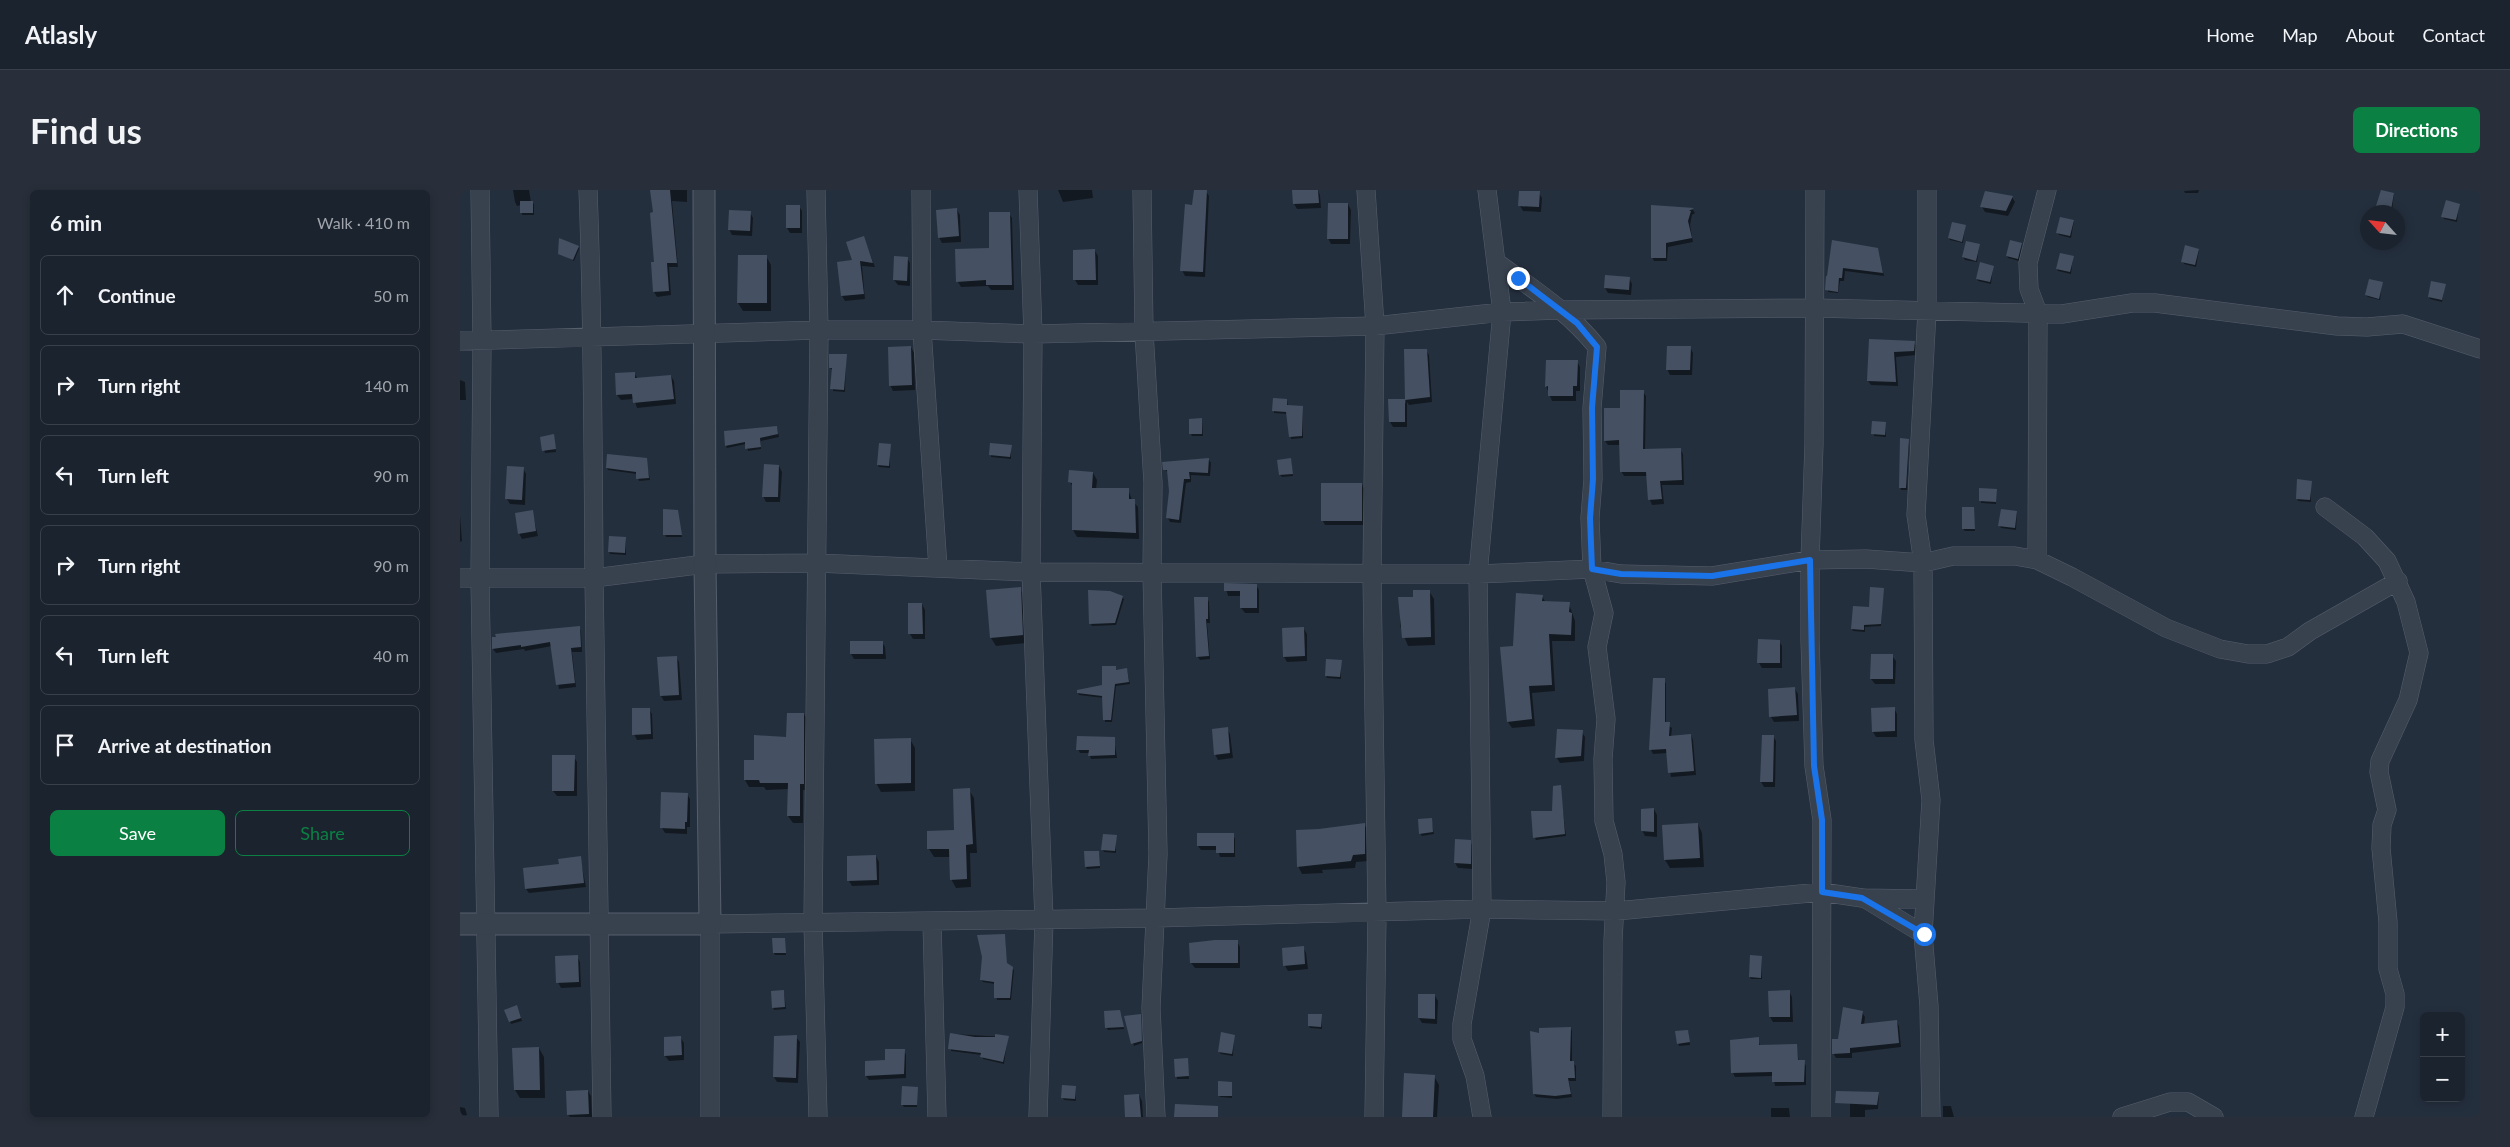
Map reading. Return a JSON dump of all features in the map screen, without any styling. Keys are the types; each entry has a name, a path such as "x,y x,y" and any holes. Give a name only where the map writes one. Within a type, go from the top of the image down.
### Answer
{"street":[{"path":"480,190 482,342 480,579 489,1117"},
{"path":"588,190 593,338 594,578 601,925 602,1117"},
{"path":"704,190 710,1117"},
{"path":"816,190 820,330 816,563 814,922 818,1117"},
{"path":"921,190 922,330 938,568"},
{"path":"1028,190 1033,334 1031,572 1044,920 1038,1117"},
{"path":"1142,190 1144,332 1153,483 1152,572 1158,854 1151,1008 1156,1117"},
{"path":"1366,190 1375,326 1372,574 1377,914 1374,1117"},
{"path":"1482,1117 1475,1076 1462,1039 1462,1024 1482,909 1478,574 1502,312 1487,190"},
{"path":"1815,190 1814,444 1810,560 1814,766 1822,820 1821,1117"},
{"path":"1927,190 1928,311 1916,515 1924,562 1924,740 1931,800 1924,934 1930,1006 1931,1117"},
{"path":"2037,560 2038,313 2029,289 2028,262 2047,190"},
{"path":"1496,262 1577,323 1597,347 1592,408 1593,479 1590,518 1592,569 1604,613 1597,647 1606,719 1603,758 1604,821 1613,854 1616,882 1613,941 1612,1117"},
{"path":"460,341 482,342 820,330 922,330 1033,334 1375,326 1502,312 1561,310 1814,308 2062,314 2132,303 2173,303 2257,317 2336,326 2367,327 2404,324 2480,349"},
{"path":"2326,507 2365,537 2387,561 2398,581 2406,602 2419,653 2408,700 2380,761 2380,772 2387,810 2382,825 2381,848 2388,922 2388,969 2395,994 2395,1007 2364,1117"},
{"path":"460,578 594,578 705,564 816,563 1031,572 1478,574 1592,569 1621,574 1712,576 1810,560 1866,559 1924,562 1953,556 2015,556 2037,560 2166,628 2220,648 2248,654 2267,654 2288,647 2310,631 2398,581"},
{"path":"460,924 601,925 932,922 1377,914 1482,909 1616,911 1822,892 1862,898 1925,898"},
{"path":"1862,898 1924,934"},
{"path":"932,922 937,1117"},
{"path":"2122,1117 2170,1102 2188,1102 2214,1117"}],"building":[{"path":"650,190 670,190 677,263 667,263 669,291 653,292 651,262 654,262 650,213 653,212"},
{"path":"1194,190 1207,190 1203,272 1180,271 1185,204 1192,205"},
{"path":"1292,190 1318,190 1319,203 1293,204"},
{"path":"2381,190 2394,193 2392,205 2376,205"},
{"path":"1519,191 1540,191 1539,207 1518,206"},
{"path":"1985,191 2013,196 2006,211 1980,207"},
{"path":"2446,200 2460,204 2456,220 2441,217"},
{"path":"520,201 533,201 533,213 520,213"},
{"path":"1328,203 1348,203 1348,239 1327,239"},
{"path":"786,205 800,205 800,228 786,228"},
{"path":"1651,205 1694,208 1689,211 1691,211 1688,221 1692,238 1666,243 1666,258 1651,258"},
{"path":"957,208 959,236 938,238 936,210"},
{"path":"729,210 751,211 750,231 728,230"},
{"path":"989,212 1010,212 1012,285 986,285 986,280 956,282 955,249 989,248"},
{"path":"2060,217 2074,220 2070,236 2056,233"},
{"path":"1952,222 1966,225 1962,242 1948,238"},
{"path":"864,236 873,263 860,261 864,294 841,296 837,262 852,260 846,242"},
{"path":"559,238 579,246 573,260 558,254"},
{"path":"1832,240 1878,248 1883,273 1843,268 1842,278 1827,276"},
{"path":"2010,240 2022,243 2018,259 2006,256"},
{"path":"1966,241 1980,244 1976,261 1962,257"},
{"path":"2185,245 2199,249 2195,265 2181,262"},
{"path":"1095,249 1096,280 1073,280 1073,250"},
{"path":"2060,253 2074,256 2070,272 2056,269"},
{"path":"738,255 767,255 767,303 737,303"},
{"path":"894,256 908,257 907,281 893,280"},
{"path":"1980,262 1994,266 1990,282 1976,279"},
{"path":"1605,275 1630,277 1629,290 1604,288"},
{"path":"1826,276 1839,277 1838,292 1825,290"},
{"path":"2369,279 2383,282 2379,299 2365,295"},
{"path":"2431,281 2446,284 2442,300 2428,297"},
{"path":"1869,339 1915,341 1914,351 1894,352 1896,382 1867,381"},
{"path":"911,346 912,385 889,386 888,347"},
{"path":"1667,346 1691,346 1690,370 1666,370"},
{"path":"1404,349 1427,349 1430,397 1405,400"},
{"path":"829,354 847,354 844,390 830,389 832,368 829,368"},
{"path":"1546,360 1578,360 1577,386 1573,386 1573,396 1548,396 1548,386 1545,387"},
{"path":"635,372 635,378 671,375 674,399 633,403 632,394 616,395 615,373"},
{"path":"1620,390 1644,390 1643,449 1681,448 1682,480 1660,481 1662,499 1648,500 1646,472 1620,472 1619,440 1604,441 1604,408 1620,408"},
{"path":"1273,398 1287,399 1287,405 1303,406 1302,436 1289,437 1286,412 1272,411"},
{"path":"1388,399 1405,399 1405,422 1389,422"},
{"path":"1202,418 1202,434 1189,434 1189,419"},
{"path":"1872,421 1886,422 1885,435 1871,434"},
{"path":"777,426 778,434 760,438 761,447 745,449 745,442 725,446 724,431"},
{"path":"554,434 556,449 542,451 540,437"},
{"path":"1900,438 1909,439 1906,488 1899,488"},
{"path":"879,443 891,444 889,466 877,465"},
{"path":"990,443 1012,445 1010,457 989,455"},
{"path":"607,454 647,458 649,478 636,479 636,472 606,468"},
{"path":"1209,458 1208,473 1189,472 1190,479 1184,479 1179,520 1166,518 1169,491 1167,470 1163,470 1162,462"},
{"path":"1291,458 1293,474 1279,475 1277,460"},
{"path":"764,464 779,465 778,497 762,497"},
{"path":"507,466 524,467 522,500 505,499"},
{"path":"1069,470 1093,472 1092,488 1129,488 1129,499 1135,499 1136,533 1072,530 1072,483 1068,482"},
{"path":"2297,479 2312,481 2310,500 2296,499"},
{"path":"1321,483 1362,483 1362,521 1321,521"},
{"path":"1979,488 1997,489 1996,502 1979,501"},
{"path":"1962,507 1974,507 1975,529 1962,529"},
{"path":"663,509 678,510 682,535 663,535"},
{"path":"2001,509 2017,511 2015,528 1998,526"},
{"path":"533,510 536,531 518,534 515,513"},
{"path":"609,536 626,537 625,553 608,552"},
{"path":"1224,583 1257,584 1257,608 1240,608 1240,591 1224,591"},
{"path":"1021,587 1023,635 990,638 986,590"},
{"path":"1870,587 1884,588 1881,624 1864,625 1864,630 1851,629 1853,606 1869,607"},
{"path":"1088,590 1110,591 1123,596 1115,623 1089,624"},
{"path":"1413,590 1430,590 1431,637 1402,638 1398,597 1413,597"},
{"path":"1516,593 1543,595 1542,601 1570,602 1569,612 1572,613 1571,635 1549,634 1552,685 1529,686 1532,719 1507,722 1500,647 1513,646"},
{"path":"1194,597 1208,597 1208,619 1206,619 1209,656 1196,657"},
{"path":"908,603 922,603 923,634 908,634"},
{"path":"580,626 581,647 571,648 575,683 556,685 550,642 492,649 492,637 496,637 495,634"},
{"path":"1304,627 1305,656 1283,657 1282,628"},
{"path":"1758,639 1780,640 1780,663 1757,663"},
{"path":"850,641 883,641 883,654 850,654"},
{"path":"1871,654 1893,654 1893,679 1870,679"},
{"path":"677,656 679,695 660,696 657,657"},
{"path":"1326,659 1342,660 1340,677 1325,676"},
{"path":"1102,666 1116,666 1116,670 1127,668 1129,682 1115,684 1111,720 1103,720 1102,696 1077,693 1077,690 1102,685"},
{"path":"1653,678 1665,678 1665,722 1670,722 1669,736 1691,734 1694,771 1668,773 1666,749 1649,750"},
{"path":"1795,687 1797,715 1769,717 1768,689"},
{"path":"1895,707 1895,731 1872,732 1871,708"},
{"path":"632,708 650,708 651,734 632,735"},
{"path":"787,713 804,713 804,784 800,784 800,816 787,816 788,783 760,783 759,780 744,780 744,760 754,760 754,735 786,737"},
{"path":"1228,727 1230,753 1214,755 1212,729"},
{"path":"1557,729 1583,730 1581,756 1555,758"},
{"path":"1762,735 1774,735 1773,782 1760,782"},
{"path":"1077,736 1115,737 1115,755 1088,756 1089,750 1076,750"},
{"path":"911,738 911,783 875,784 874,739"},
{"path":"552,755 575,755 574,791 552,791"},
{"path":"1561,785 1565,834 1533,838 1531,811 1552,811 1553,786"},
{"path":"970,788 973,844 966,845 967,879 950,880 949,849 927,849 927,831 954,830 953,789"},
{"path":"661,792 688,793 685,829 660,828"},
{"path":"1654,808 1654,832 1641,831 1641,809"},
{"path":"1432,818 1433,832 1419,834 1418,819"},
{"path":"1365,823 1365,854 1353,855 1351,861 1297,867 1296,830"},
{"path":"1698,823 1700,858 1664,860 1662,825"},
{"path":"1197,833 1234,833 1234,853 1216,853 1216,846 1197,846"},
{"path":"1103,834 1117,835 1115,851 1101,850"},
{"path":"1455,839 1471,840 1471,864 1454,863"},
{"path":"1084,851 1099,851 1100,866 1085,867"},
{"path":"876,855 877,880 847,881 847,856"},
{"path":"581,856 584,883 525,889 523,868 559,864 558,859"},
{"path":"1005,934 1007,963 1013,967 1010,998 994,998 994,982 980,980 982,957 977,935"},
{"path":"772,938 785,938 786,953 773,953"},
{"path":"1238,940 1238,963 1190,963 1189,943"},
{"path":"1304,946 1305,964 1283,966 1282,948"},
{"path":"578,955 579,982 556,983 555,956"},
{"path":"1750,955 1762,956 1761,978 1749,977"},
{"path":"784,990 785,1007 772,1008 771,991"},
{"path":"1790,990 1790,1017 1769,1017 1768,991"},
{"path":"1418,994 1435,994 1435,1019 1418,1018"},
{"path":"517,1005 521,1018 509,1022 504,1010"},
{"path":"1843,1007 1863,1011 1861,1024 1897,1020 1899,1043 1850,1048 1850,1053 1832,1054 1832,1039 1838,1039"},
{"path":"1120,1010 1124,1027 1105,1028 1104,1011"},
{"path":"1141,1014 1142,1041 1131,1044 1124,1016"},
{"path":"1308,1014 1322,1014 1321,1027 1308,1026"},
{"path":"1571,1027 1570,1061 1574,1061 1575,1078 1568,1078 1571,1094 1555,1096 1533,1094 1530,1031 1539,1033 1539,1028"},
{"path":"1688,1030 1690,1042 1677,1044 1675,1031"},
{"path":"1221,1032 1235,1035 1232,1054 1218,1052"},
{"path":"950,1033 975,1037 995,1037 995,1034 1009,1036 1003,1062 980,1057 981,1053 948,1049"},
{"path":"797,1035 796,1078 773,1077 774,1036"},
{"path":"681,1036 682,1055 664,1056 664,1037"},
{"path":"1759,1037 1759,1045 1797,1044 1798,1060 1805,1060 1804,1082 1772,1082 1772,1072 1731,1073 1730,1040"},
{"path":"539,1047 540,1090 514,1090 512,1048"},
{"path":"885,1049 905,1049 904,1074 865,1076 865,1061 885,1060"},
{"path":"1188,1058 1189,1076 1175,1077 1174,1059"},
{"path":"1404,1073 1435,1075 1433,1117 1402,1117"},
{"path":"1218,1081 1232,1082 1232,1096 1218,1096"},
{"path":"1062,1085 1076,1086 1075,1099 1061,1098"},
{"path":"902,1086 918,1087 917,1105 901,1105"},
{"path":"588,1090 589,1114 567,1115 566,1091"},
{"path":"1836,1091 1879,1092 1877,1105 1835,1103"},
{"path":"1139,1094 1141,1117 1125,1117 1124,1095"},
{"path":"1175,1104 1218,1106 1218,1117 1174,1117"}],"route":[{"path":"1518,278 1577,323 1597,347 1592,408 1593,479 1590,518 1592,569 1621,574 1712,576 1773,564 1810,560 1812,712 1814,766 1822,820 1822,892 1862,898 1924,934"}]}
